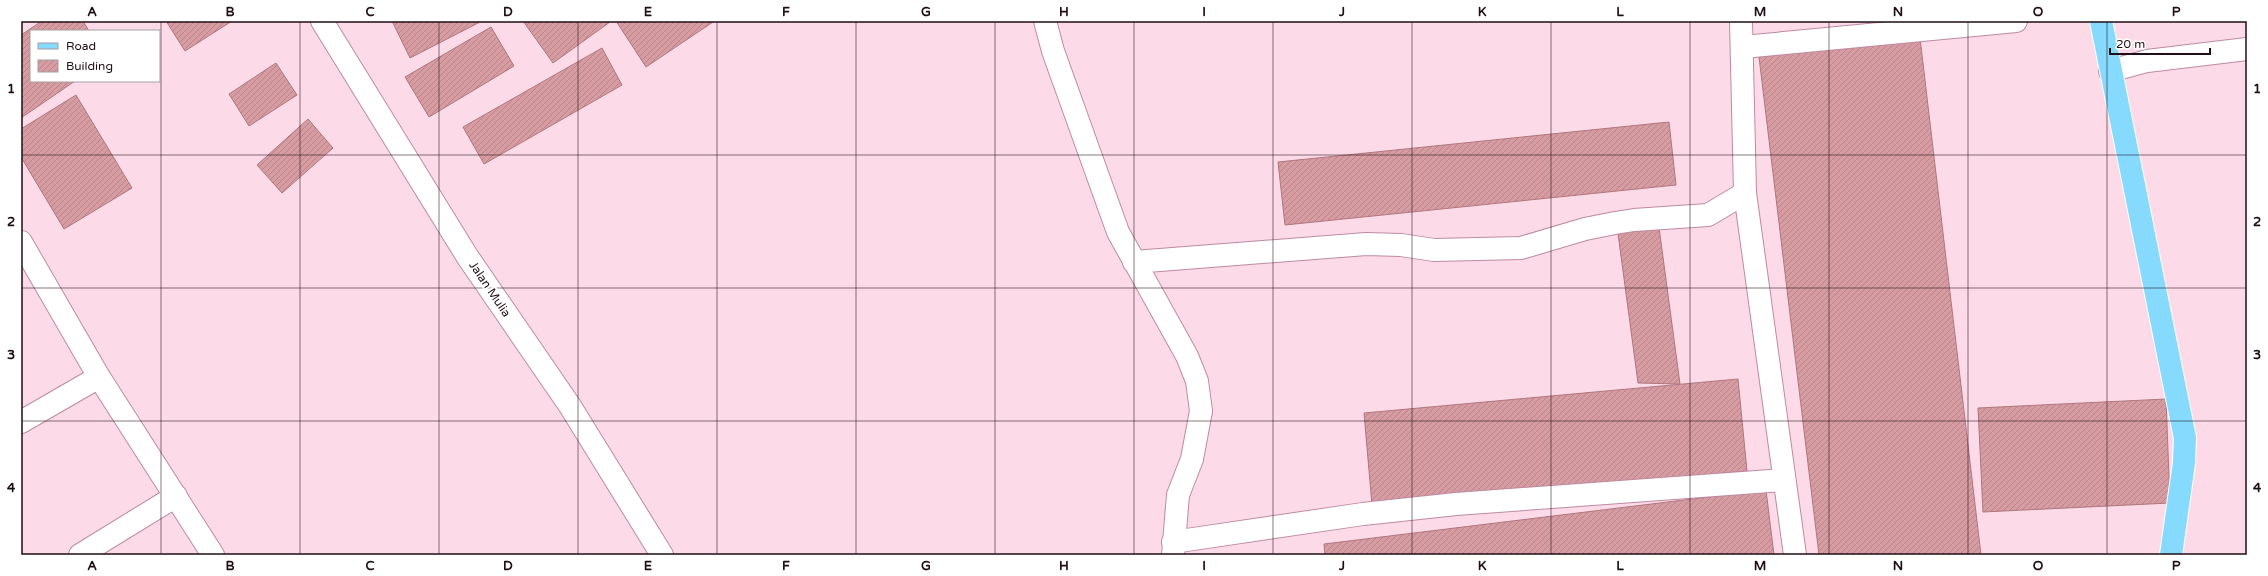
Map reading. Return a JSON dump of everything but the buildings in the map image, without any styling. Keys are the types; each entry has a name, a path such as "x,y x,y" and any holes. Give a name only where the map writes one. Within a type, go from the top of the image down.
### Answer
{"main road":[{"path":"2101,21 2184,438 2184,463 2171,555"}],"street":[{"name":"Jalan Mulia","path":"322,21 468,256 570,406 662,555"},
{"path":"1045,21 1053,52 1118,232 1187,356 1196,381 1201,411 1192,459 1178,495 1173,548 1363,514 1456,504 1784,480"},
{"path":"1741,21 1743,47 1745,193 1795,555"},
{"path":"1743,47 2016,21"},
{"path":"2110,71 2147,61 2247,49"},
{"path":"1134,262 1366,244 1441,250 1521,248 1585,229 1615,223 1708,215 1745,193"},
{"path":"21,242 99,377 213,555"},
{"path":"21,422 99,377"},
{"path":"80,555 176,496"}]}
